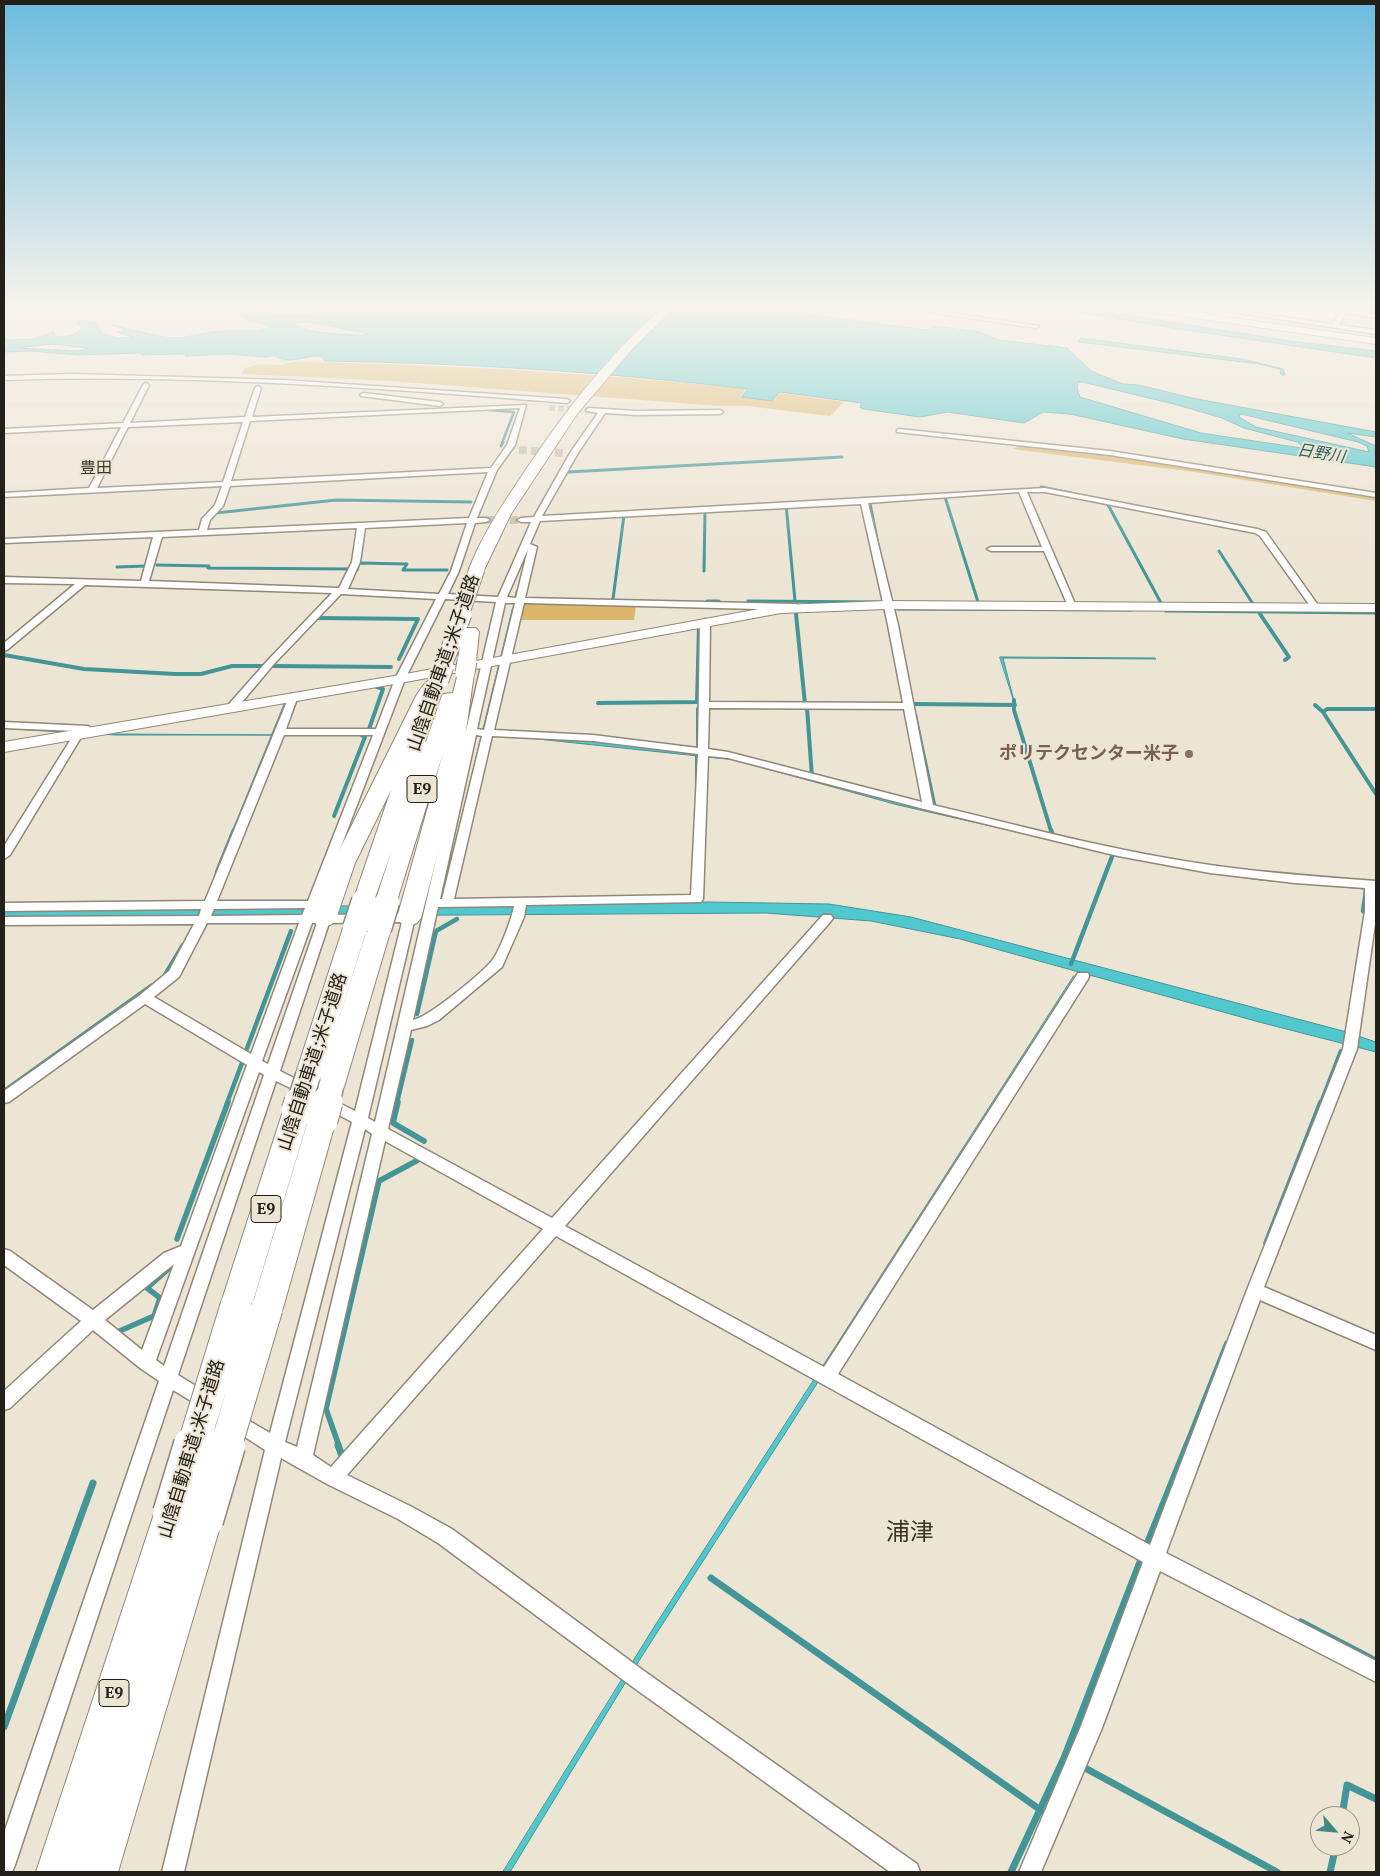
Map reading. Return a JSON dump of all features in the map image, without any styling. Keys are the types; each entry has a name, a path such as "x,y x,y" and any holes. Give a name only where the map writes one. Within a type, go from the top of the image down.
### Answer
{"highway":[{"name":"山陰自動車道;米子道路","path":"97,1872 188,1517 367,929 387,902 484,569 525,494 580,402 587,394"},
{"name":"山陰自動車道;米子道路","path":"580,402 588,394"},
{"name":"山陰自動車道;米子道路","path":"367,929 364,901 455,670"},
{"path":"312,911 344,863 425,696 455,670"},
{"path":"426,911 452,760 455,670"},
{"name":"山陰自動車道;米子道路","path":"57,1872 188,1517"}],"street":[{"path":"92,490 142,394"},
{"path":"202,531 206,519 219,506 256,394"},
{"path":"352,394 486,408"},
{"path":"436,394 528,407"},
{"path":"466,394 580,402 603,411 720,412"},
{"path":"4,431 528,407"},
{"path":"146,1363 312,911 400,679 443,598 493,470 507,449 528,407"},
{"path":"540,407 549,408"},
{"path":"173,1872 275,1446 360,1119 481,732 498,659 500,600 537,518 574,453 603,411"},
{"path":"899,431 1110,454 1376,495"},
{"path":"507,449 519,450"},
{"path":"564,453 574,453"},
{"path":"4,495 493,470"},
{"path":"1022,490 1072,606"},
{"path":"521,520 1045,490 1257,531 1263,534 1316,608"},
{"path":"864,501 928,807"},
{"path":"4,541 486,520"},
{"path":"233,706 271,662 340,592 356,562 362,524"},
{"path":"144,585 158,535"},
{"path":"447,903 481,732 498,659 520,601 533,547 525,546"},
{"path":"991,549 1046,549"},
{"path":"4,580 144,585 252,586 520,601 778,605 800,607 887,605 1376,608"},
{"path":"4,648 83,582"},
{"path":"4,747 233,706 400,679 498,659 705,622 800,607"},
{"path":"4,907 206,911 426,911 447,903 698,899 705,622"},
{"path":"4,1098 145,998 174,974 206,911 293,696"},
{"path":"703,705 908,706"},
{"path":"4,725 89,732"},
{"path":"4,855 89,732"},
{"path":"280,732 380,732"},
{"path":"481,732 593,738 743,758 928,807 1118,852 1210,869 1373,887 1352,1041 1254,1290 1091,1728 1030,1872"},
{"path":"405,1027 422,1023 434,1017 497,964 518,916 521,902"},
{"path":"4,921 206,911"},
{"path":"4,1865 272,1073 312,911"},
{"path":"303,1458 405,1027 426,911"},
{"path":"333,1478 556,1228 827,918"},
{"path":"826,1378 1083,976"},
{"path":"145,998 272,1073 380,1130 826,1378 1155,1558 1376,1672"},
{"path":"4,1402 93,1320 170,1258 187,1250"},
{"path":"4,1256 93,1320 146,1363 275,1446 303,1458 333,1478 405,1513 444,1536 637,1678 909,1872"},
{"path":"1254,1290 1376,1343"}],"shaded area":[{"path":"555,394 742,394 739,397 773,401 780,394 785,394 844,402 830,416 747,406 720,406"},
{"path":"1023,445 1184,465 1376,496 1376,501 1195,472 1012,449"},
{"path":"521,603 636,605 634,620 517,620"}],"water":[{"name":"日野川","path":"744,394 779,394 772,401 741,397"},
{"name":"日野川","path":"792,394 1079,394 1080,397 1201,433 1308,449 1297,442 1244,428 1222,418 1130,394 1174,394 1376,432 1376,437 1347,433 1376,446 1376,467 1183,439 1070,414 1043,412 1024,423 947,412 920,417 863,409 860,407 862,403","holes":["1241,414 1358,442 1367,446 1369,452 1256,427 1239,417"]},
{"path":"513,608 515,608 444,902 441,902"},
{"path":"1000,657 1156,659 1003,658 1015,705"},
{"path":"4,727 117,734 275,735 115,735"},
{"path":"510,736 544,736 718,756 745,761 861,793 1108,851 1344,886 1376,888 1376,890 1260,880 1163,865 898,805 735,760"},
{"path":"708,902 829,904 911,917 1343,1031 1376,1042 1376,1052 1259,1022 960,939 871,921 766,913 4,918 4,910"},
{"path":"1074,976 1076,977 824,1373 820,1371"},
{"path":"814,1380 818,1382 635,1667 631,1664"},
{"path":"623,1678 627,1680 510,1872 503,1872"}],"waterway":[{"path":"488,410 514,412 502,443"},
{"path":"501,446 503,442"},
{"path":"568,472 842,457"},
{"path":"1041,487 1071,493"},
{"path":"945,497 978,602"},
{"path":"216,513 336,500 471,502"},
{"path":"873,502 870,503 879,550"},
{"path":"1107,503 1161,603"},
{"path":"786,504 795,601"},
{"path":"704,571 705,511"},
{"path":"613,599 624,515"},
{"path":"1219,551 1253,604"},
{"path":"357,570 359,563 407,564 403,570 447,570"},
{"path":"157,565 209,566 208,568 351,569"},
{"path":"117,567 146,566"},
{"path":"516,597 517,592"},
{"path":"707,601 719,601"},
{"path":"748,601 878,602"},
{"path":"898,609 1131,610"},
{"path":"796,614 796,611 800,611"},
{"path":"1166,611 1376,613"},
{"path":"796,614 805,704"},
{"path":"1260,614 1289,657 1285,660"},
{"path":"316,618 418,619 399,659"},
{"path":"598,703 697,702 699,627"},
{"path":"4,655 84,669 175,674 201,674 232,666 264,666"},
{"path":"271,666 391,667"},
{"path":"369,729 383,689 372,685"},
{"path":"1014,700 1014,705"},
{"path":"234,831 287,701"},
{"path":"913,704 1014,705"},
{"path":"1014,705 1051,831"},
{"path":"1315,705 1323,712"},
{"path":"807,708 812,777"},
{"path":"698,709 698,747"},
{"path":"1323,712 1327,709 1376,709"},
{"path":"1323,712 1376,794"},
{"path":"915,715 934,804"},
{"path":"334,816 365,737 361,735"},
{"path":"697,755 697,784"},
{"path":"217,872 234,830"},
{"path":"1071,964 1113,854"},
{"path":"1365,913 1363,911 1366,890"},
{"path":"417,1014 436,931 457,919"},
{"path":"246,1051 291,931"},
{"path":"165,975 183,945"},
{"path":"4,1091 151,986"},
{"path":"397,1103 412,1040"},
{"path":"1321,1103 1341,1051"},
{"path":"227,1103 242,1063"},
{"path":"177,1239 228,1102"},
{"path":"398,1102 393,1123 424,1141"},
{"path":"1266,1243 1321,1102"},
{"path":"339,1446 326,1409 379,1181 418,1160"},
{"path":"115,1333 154,1316 160,1298 147,1288 175,1263"},
{"path":"1186,1446 1227,1343"},
{"path":"338,1445 342,1456 344,1454"},
{"path":"1147,1544 1187,1445"},
{"path":"4,1727 93,1483"},
{"path":"1040,1810 1064,1758 1140,1562"},
{"path":"711,1578 1040,1810"},
{"path":"1301,1622 1376,1661"},
{"path":"1085,1768 1277,1872"},
{"path":"1344,1806 1347,1785 1376,1799"},
{"path":"1011,1872 1040,1810"},
{"path":"1330,1872 1334,1856"}],"tunnel":[{"path":"549,408 589,410"},
{"path":"519,450 564,453"},
{"path":"486,520 521,520"}],"place":[{"name":"ポリテクセンター米子","path":"1189,754"}],"district":[{"name":"豊田","path":"96,468"},
{"name":"浦津","path":"910,1533"}]}
